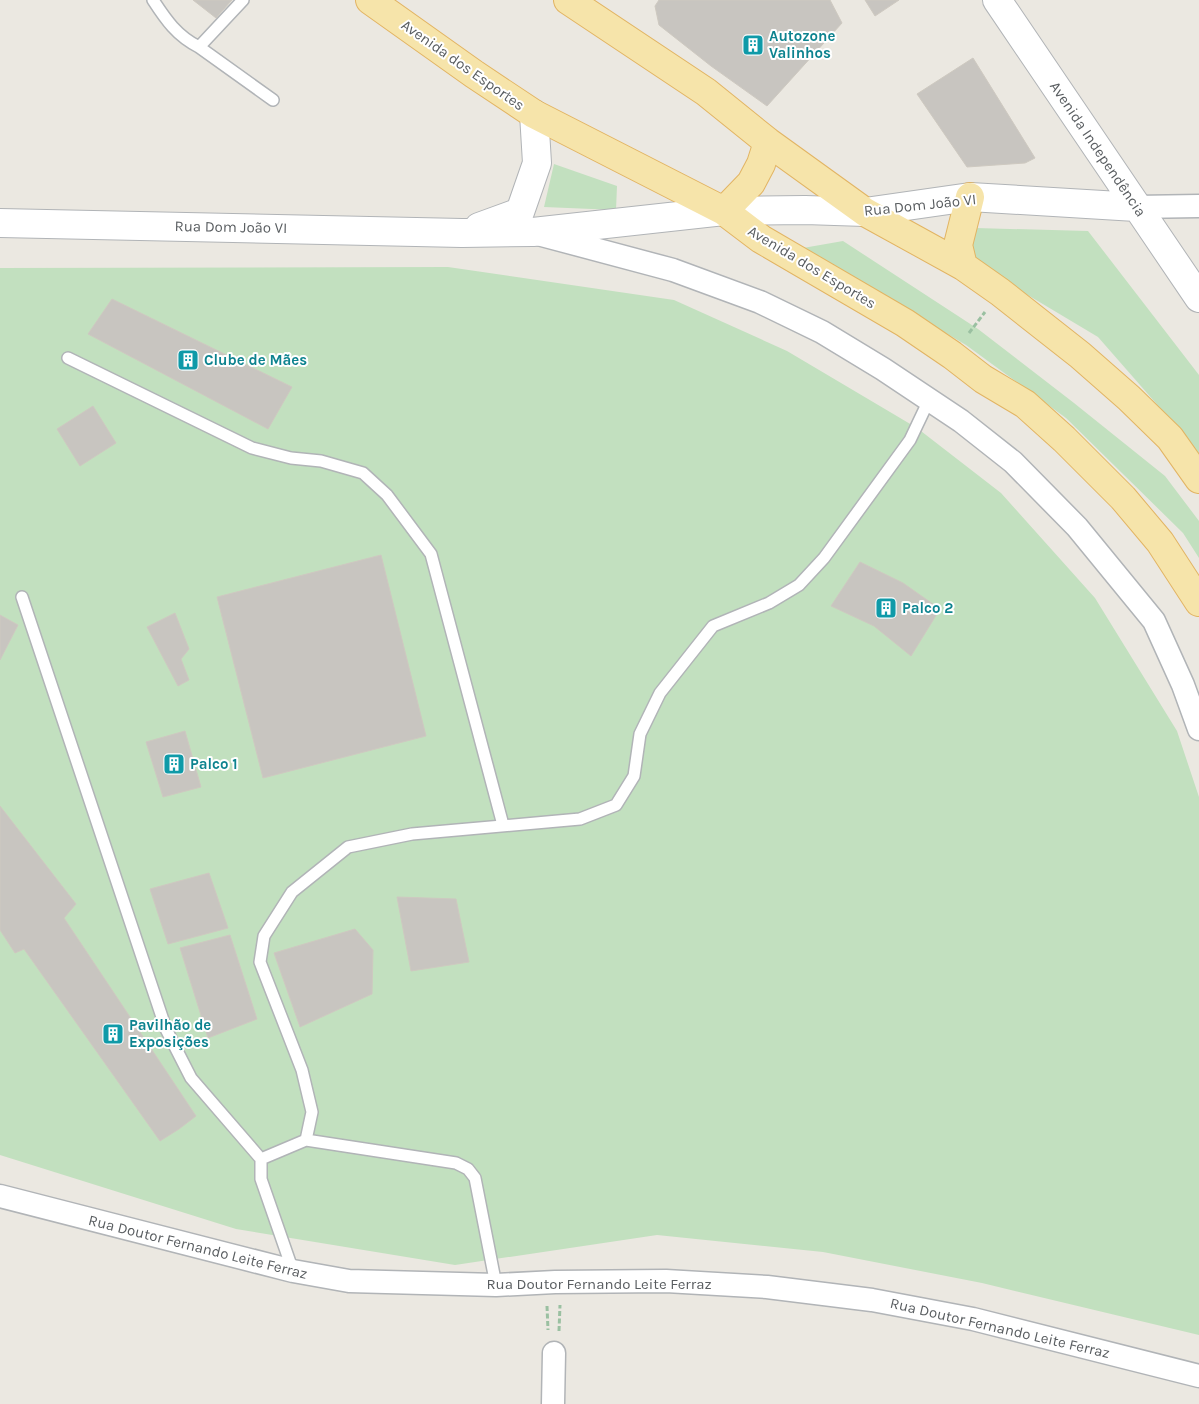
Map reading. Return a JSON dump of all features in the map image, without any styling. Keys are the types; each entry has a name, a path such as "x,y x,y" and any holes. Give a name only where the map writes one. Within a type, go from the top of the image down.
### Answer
{"main road":[{"name":"Avenida dos Esportes","path":"370,0 534,114 724,211 761,239 905,323 983,379 1025,404 1123,498 1160,542 1199,602"},
{"path":"568,0 706,92 768,142 866,212 963,266 1000,292 1080,355 1129,398 1170,438 1199,479"},
{"path":"724,211 751,183 761,164 768,142"},
{"path":"963,266 958,245 970,198"}],"street":[{"name":"Avenida Independência","path":"997,0 1199,298"},
{"name":"Rua Dom João VI","path":"462,233 520,212 537,163 534,114"},
{"name":"Rua Dom João VI","path":"0,223 462,233 532,232 724,211 805,210 866,212 970,198 1136,207 1199,206"},
{"path":"532,232 672,270 760,302 822,332 883,369 961,421 1013,462 1077,527 1154,621 1183,685 1199,729"},
{"name":"Rua Doutor Fernando Leite Ferraz","path":"0,1196 292,1272 348,1281 496,1285 555,1282 666,1281 767,1287 863,1298 973,1319 1199,1376"},
{"path":"553,1404 554,1353"}],"lane":[{"path":"153,0 169,24 189,42 199,47 273,100"},
{"path":"199,47 243,0"},
{"path":"68,358 252,448 291,458 321,461 363,473 388,495 431,554 503,825"},
{"path":"306,1140 312,1112 302,1070 260,962 264,936 292,892 348,847 412,834 580,818 616,805 634,776 640,734 660,692 713,626 768,603 799,585 824,558 910,440 929,400"},
{"path":"22,597 166,1029 191,1078 262,1159 261,1179 292,1272"},
{"path":"262,1159 306,1140 456,1163 468,1168 476,1178 496,1285"}],"green space":[{"path":"554,164 617,186 616,210 544,207"},
{"path":"976,228 1088,231 1199,375 1199,456 1168,417 1098,337 974,263 970,242"},
{"path":"843,241 978,329 1165,476 1199,521 1199,558 1183,533 1066,418 966,345 803,248"},
{"path":"448,267 674,300 787,351 917,428 1001,493 1095,598 1177,731 1199,797 1199,1335 982,1283 823,1252 657,1235 455,1265 236,1229 0,1155 0,268"}],"building":[{"path":"193,0 232,0 216,18"},
{"name":"Autozone Valinhos","path":"659,0 830,0 842,23 767,106 711,66 659,25 655,6"},
{"path":"865,0 899,0 875,16"},
{"path":"973,58 1035,158 1025,163 967,167 917,94"},
{"name":"Clube de Mães","path":"112,299 292,387 268,429 88,334"},
{"path":"93,406 116,443 80,466 57,429"},
{"path":"381,555 426,736 263,778 217,597"},
{"name":"Palco 2","path":"860,562 903,583 940,609 911,656 874,626 831,606"},
{"path":"175,613 189,649 181,659 189,680 178,686 147,627"},
{"path":"0,615 18,625 0,660"},
{"name":"Palco 1","path":"185,731 201,787 163,797 146,742"},
{"name":"Pavilhão de Exposições","path":"0,806 76,904 64,918 196,1116 160,1141 24,949 15,953 0,930"},
{"path":"209,873 228,928 168,944 150,889"},
{"path":"397,897 456,899 469,962 411,971"},
{"path":"355,929 373,950 372,994 300,1027 274,953"},
{"path":"230,935 257,1019 208,1038 180,948"}],"place":[{"name":"Autozone Valinhos","path":"753,45"},
{"name":"Clube de Mães","path":"188,360"},
{"name":"Palco 2","path":"886,608"},
{"name":"Palco 1","path":"174,764"},
{"name":"Pavilhão de Exposições","path":"113,1034"}]}
